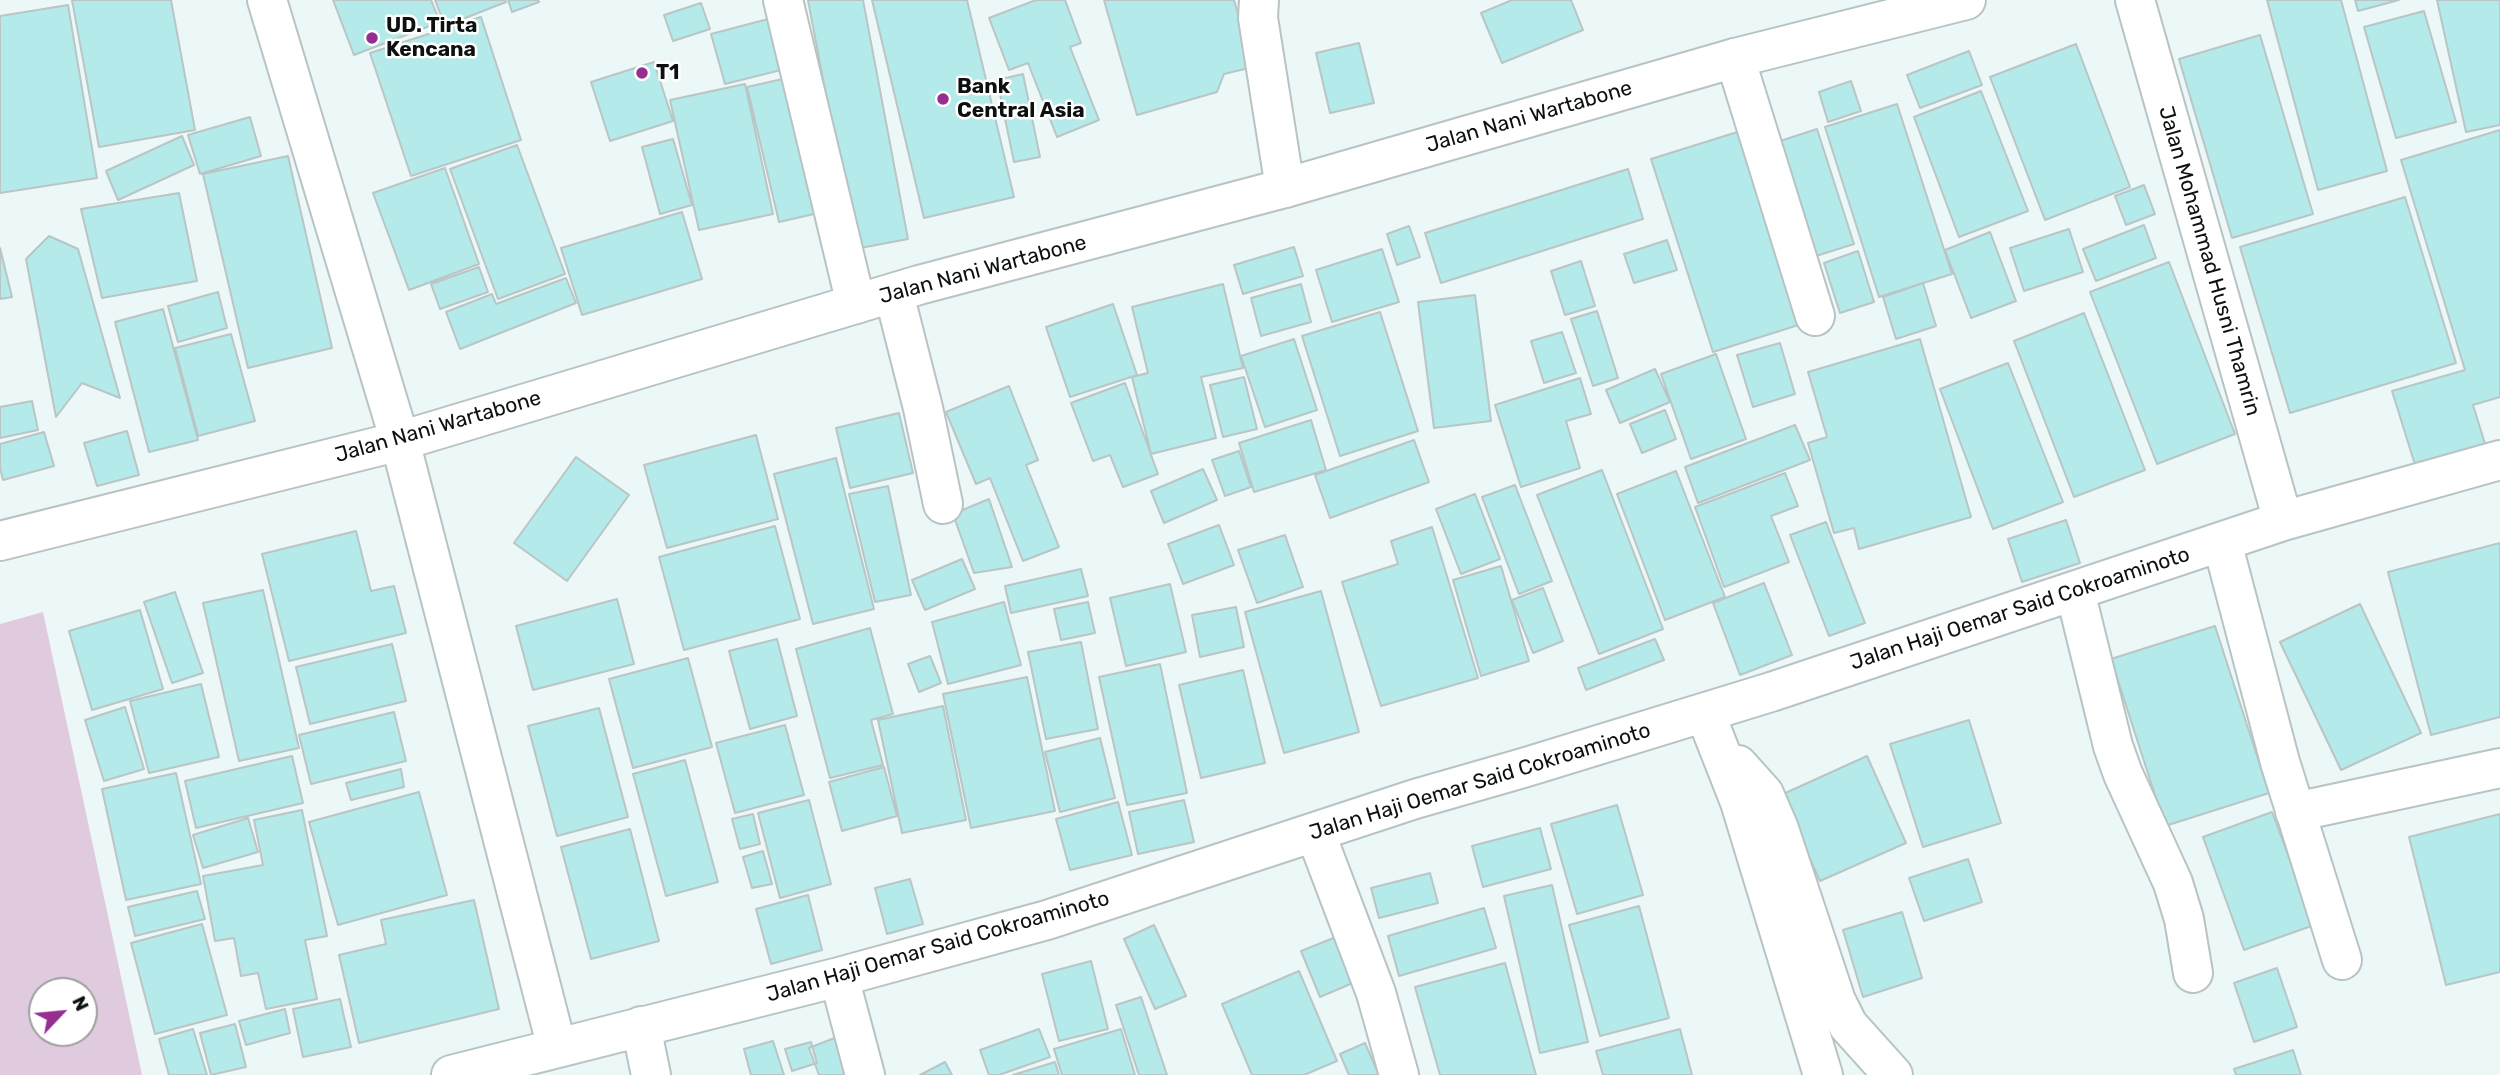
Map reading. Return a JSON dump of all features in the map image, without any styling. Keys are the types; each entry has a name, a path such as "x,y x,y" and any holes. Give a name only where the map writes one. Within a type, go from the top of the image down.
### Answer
{"street":[{"path":"267,0 400,441 535,1060"},
{"path":"783,0 856,304"},
{"path":"1259,0 1258,18 1285,188"},
{"name":"Jalan Nani Wartabone","path":"0,541 400,441 856,304 1285,188 1735,58 1966,0"},
{"name":"Jalan Mohammad Husni Thamrin","path":"2135,0 2283,521"},
{"path":"1735,58 1815,316"},
{"path":"894,294 923,408 943,503"},
{"name":"Jalan Haji Oemar Said Cokroaminoto","path":"451,1075 535,1060 640,1027 1047,920 1415,799 1705,713 2283,521 2500,460"},
{"path":"2222,542 2295,812 2342,960"},
{"path":"2075,591 2113,746 2173,883 2184,919 2193,973"},
{"path":"1705,713 1740,802 1823,1075"},
{"path":"1722,753 1739,766 1764,794 1779,829 1836,1001 1848,1025 1893,1075"},
{"path":"2295,812 2500,768"},
{"path":"1315,832 1376,993 1399,1075"},
{"path":"839,976 865,1075"},
{"path":"640,1027 651,1075"}],"shaded area":[{"path":"43,612 142,1075 0,1075 0,624"}],"building":[{"path":"72,0 171,0 195,130 99,147"},
{"name":"UD. Tirta Kencana","path":"333,0 431,0 440,22 354,55"},
{"path":"435,0 505,0 506,2 445,26"},
{"path":"508,0 538,0 539,2 512,12"},
{"path":"808,0 863,0 908,239 855,249"},
{"name":"Bank Central Asia","path":"872,0 967,0 1014,197 924,218"},
{"path":"1036,0 1065,0 1081,43 1070,47 1099,120 1057,137 1028,63 1009,70 989,18"},
{"path":"1104,0 1234,0 1253,67 1224,74 1217,92 1137,115"},
{"path":"1512,0 1571,0 1583,30 1502,63 1481,13"},
{"path":"2267,0 2341,0 2387,171 2318,190"},
{"path":"2355,0 2399,0 2358,11"},
{"path":"2437,0 2500,0 2500,125 2466,132"},
{"path":"701,3 710,29 673,41 664,15"},
{"path":"68,5 97,178 0,193 0,16"},
{"path":"2424,11 2456,122 2396,138 2364,27"},
{"path":"481,17 521,140 411,176 370,53"},
{"path":"768,19 781,70 725,84 711,34"},
{"path":"2260,35 2313,214 2232,238 2179,59"},
{"path":"1359,43 1374,103 1330,113 1316,53"},
{"path":"2076,44 2130,187 2045,220 1990,77"},
{"path":"1969,51 1982,85 1920,108 1907,75"},
{"path":"654,62 673,121 610,141 591,82"},
{"path":"1023,74 1040,157 1014,162 997,80"},
{"path":"796,76 827,211 779,222 747,87"},
{"path":"1851,81 1861,111 1828,122 1819,92"},
{"path":"745,84 773,214 699,230 670,100"},
{"path":"1981,91 2028,211 1959,237 1914,117"},
{"path":"1897,104 1952,274 1879,297 1825,127"},
{"path":"250,117 261,156 200,174 188,135"},
{"path":"1747,129 1808,322 1713,352 1651,159"},
{"path":"1817,129 1854,244 1816,256 1780,141"},
{"path":"2500,130 2500,397 2473,405 2486,447 2416,468 2392,391 2465,370 2401,160"},
{"path":"182,136 194,165 118,200 106,171"},
{"path":"673,139 692,205 660,214 642,147"},
{"path":"517,145 565,274 498,299 450,169"},
{"path":"288,156 332,348 248,368 203,174"},
{"path":"445,168 479,264 409,290 373,193"},
{"path":"1628,169 1643,219 1441,283 1425,233"},
{"path":"2144,185 2155,214 2126,225 2115,196"},
{"path":"179,193 197,281 102,298 81,209"},
{"path":"2405,197 2456,363 2290,413 2240,247"},
{"path":"682,212 702,279 582,315 561,248"},
{"path":"2144,225 2156,258 2096,281 2083,249"},
{"path":"1409,226 1420,257 1397,265 1387,234"},
{"path":"2069,229 2083,272 2024,291 2010,248"},
{"path":"1990,232 2016,301 1971,318 1945,250"},
{"path":"49,236 78,249 120,398 82,383 56,417 26,259"},
{"path":"1667,240 1677,270 1634,283 1624,254"},
{"path":"1294,247 1303,276 1243,294 1234,265"},
{"path":"0,248 12,297 0,299"},
{"path":"1382,249 1399,302 1332,322 1316,270"},
{"path":"1858,251 1874,302 1840,313 1824,263"},
{"path":"1581,261 1595,306 1565,315 1551,271"},
{"path":"2169,262 2235,434 2157,464 2090,292"},
{"path":"479,267 488,292 440,309 431,284"},
{"path":"566,278 576,303 460,349 446,312 492,294 496,304"},
{"path":"1923,283 1936,326 1896,339 1883,297"},
{"path":"1223,284 1243,368 1201,377 1216,438 1151,454 1132,377 1148,373 1132,307"},
{"path":"1301,284 1311,322 1261,336 1251,298"},
{"path":"218,292 227,328 178,342 168,306"},
{"path":"1475,295 1491,421 1434,428 1418,302"},
{"path":"1113,304 1137,375 1070,397 1046,327"},
{"path":"163,309 198,440 149,452 115,322"},
{"path":"1597,311 1618,378 1593,386 1571,319"},
{"path":"1380,312 1418,431 1340,456 1302,336"},
{"path":"2084,313 2145,470 2074,497 2014,341"},
{"path":"1562,332 1576,373 1544,383 1531,341"},
{"path":"231,334 255,421 198,436 175,348"},
{"path":"1294,339 1317,410 1265,427 1241,356"},
{"path":"1920,339 1971,517 1859,549 1854,528 1834,533 1808,443 1827,437 1808,372"},
{"path":"1780,343 1795,394 1753,407 1737,355"},
{"path":"1716,354 1746,439 1691,459 1661,374"},
{"path":"2008,363 2063,502 1993,529 1940,389"},
{"path":"1655,369 1670,402 1620,423 1606,390"},
{"path":"1244,377 1257,429 1223,437 1210,385"},
{"path":"1580,378 1591,414 1566,421 1580,468 1521,487 1495,405"},
{"path":"1125,383 1158,474 1123,487 1110,455 1093,461 1071,403"},
{"path":"1009,386 1038,460 1026,465 1059,547 1023,561 990,478 976,484 946,412"},
{"path":"32,401 38,430 0,438 0,407"},
{"path":"1665,410 1676,439 1642,453 1630,424"},
{"path":"899,413 913,473 850,488 836,428"},
{"path":"1311,420 1326,470 1254,492 1239,443"},
{"path":"1795,425 1810,460 1698,503 1685,467"},
{"path":"127,431 139,475 97,486 84,443"},
{"path":"44,432 54,466 3,480 0,444"},
{"path":"756,435 778,519 667,548 644,465"},
{"path":"1414,440 1429,482 1330,518 1315,475"},
{"path":"1239,451 1251,487 1225,496 1212,460"},
{"path":"576,457 629,495 567,581 514,543"},
{"path":"836,458 874,609 813,624 774,474"},
{"path":"1203,469 1217,500 1164,523 1151,491"},
{"path":"1602,470 1663,629 1599,654 1537,495"},
{"path":"1676,471 1725,597 1665,620 1617,494"},
{"path":"1785,473 1798,506 1771,516 1789,562 1724,587 1695,507"},
{"path":"1515,485 1552,581 1519,594 1482,497"},
{"path":"888,486 911,595 875,602 849,494"},
{"path":"1475,494 1500,559 1461,574 1436,509"},
{"path":"989,499 1012,567 974,573 953,514"},
{"path":"2066,520 2080,563 2022,582 2008,539"},
{"path":"1826,522 1865,623 1829,636 1790,535"},
{"path":"1219,525 1234,565 1183,584 1168,544"},
{"path":"775,526 800,619 684,650 659,557"},
{"path":"1432,527 1478,678 1381,706 1342,582 1398,564 1391,541"},
{"path":"356,531 371,591 394,586 406,633 289,661 262,554"},
{"path":"1285,535 1303,587 1257,603 1238,550"},
{"path":"2500,543 2500,717 2431,735 2388,572"},
{"path":"962,559 975,589 925,610 912,580"},
{"path":"1501,566 1529,661 1481,676 1453,580"},
{"path":"1081,569 1088,596 1011,613 1005,586"},
{"path":"1764,583 1792,655 1740,675 1713,603"},
{"path":"1170,584 1186,652 1126,666 1110,598"},
{"path":"1543,588 1563,641 1533,653 1512,600"},
{"path":"263,590 299,748 239,761 203,603"},
{"path":"1321,591 1359,732 1284,753 1245,612"},
{"path":"175,592 203,673 172,683 144,602"},
{"path":"617,599 634,664 533,690 516,626"},
{"path":"1004,602 1021,665 948,684 932,622"},
{"path":"1088,602 1095,633 1061,640 1054,609"},
{"path":"2360,604 2421,733 2341,770 2280,642"},
{"path":"1236,607 1244,647 1200,657 1192,615"},
{"path":"140,610 163,689 92,710 69,631"},
{"path":"2215,626 2269,793 2165,826 2111,659"},
{"path":"870,628 893,714 871,720 883,765 830,778 796,649"},
{"path":"777,639 797,716 750,729 729,651"},
{"path":"1655,639 1664,660 1586,690 1578,668"},
{"path":"1081,642 1098,729 1046,739 1028,652"},
{"path":"392,644 406,701 310,724 296,667"},
{"path":"930,656 941,683 919,692 908,664"},
{"path":"688,658 712,747 633,768 609,679"},
{"path":"1160,664 1187,793 1127,805 1099,677"},
{"path":"1243,670 1265,763 1201,778 1179,685"},
{"path":"1027,677 1055,811 971,828 943,694"},
{"path":"201,684 219,757 149,773 130,701"},
{"path":"943,706 966,820 902,833 878,720"},
{"path":"125,707 144,769 104,781 85,720"},
{"path":"599,708 628,817 557,836 528,726"},
{"path":"394,712 406,761 311,784 299,735"},
{"path":"1969,720 2001,823 1923,847 1890,744"},
{"path":"785,725 804,795 735,813 716,743"},
{"path":"1100,738 1115,798 1060,812 1045,752"},
{"path":"292,756 303,803 196,828 185,781"},
{"path":"1867,756 1906,843 1820,881 1781,795"},
{"path":"685,760 718,882 666,896 633,774"},
{"path":"884,767 897,816 842,831 829,782"},
{"path":"401,769 404,787 351,800 346,783"},
{"path":"176,773 201,884 126,900 102,789"},
{"path":"419,792 447,895 338,925 309,822"},
{"path":"809,800 831,884 780,898 758,813"},
{"path":"1184,800 1194,842 1138,854 1129,812"},
{"path":"1118,802 1132,855 1070,870 1056,819"},
{"path":"1617,805 1643,895 1577,914 1551,824"},
{"path":"302,810 327,936 305,940 317,999 266,1009 258,973 241,976 234,938 215,941 203,876 263,865 254,820"},
{"path":"2272,812 2314,925 2244,950 2203,837"},
{"path":"753,814 760,844 740,849 732,819"},
{"path":"2500,814 2500,972 2446,985 2409,837"},
{"path":"248,818 258,852 203,868 193,835"},
{"path":"1540,828 1551,869 1483,887 1472,846"},
{"path":"630,829 659,941 591,959 561,847"},
{"path":"763,851 772,884 752,888 743,857"},
{"path":"1968,859 1982,902 1924,921 1909,878"},
{"path":"1430,873 1438,903 1379,918 1371,888"},
{"path":"910,879 923,924 887,934 875,888"},
{"path":"1552,885 1588,1042 1540,1053 1504,896"},
{"path":"197,891 205,919 135,936 128,907"},
{"path":"808,895 822,950 771,964 756,909"},
{"path":"474,900 499,1009 359,1043 339,955 386,944 381,920"},
{"path":"1639,906 1669,1018 1600,1036 1569,925"},
{"path":"1484,908 1496,948 1399,976 1388,936"},
{"path":"1902,912 1922,978 1863,997 1843,930"},
{"path":"202,924 227,1015 155,1034 131,943"},
{"path":"1154,925 1186,996 1155,1009 1124,939"},
{"path":"1336,937 1355,982 1320,997 1301,951"},
{"path":"1091,961 1108,1029 1059,1041 1042,974"},
{"path":"1505,963 1536,1075 1440,1075 1415,987"},
{"path":"2277,968 2297,1027 2254,1042 2234,983"},
{"path":"1299,971 1337,1061 1304,1075 1252,1075 1222,1004"},
{"path":"1141,997 1167,1075 1139,1075 1116,1005"},
{"path":"340,999 351,1047 303,1057 293,1009"},
{"path":"285,1009 290,1033 246,1045 239,1021"},
{"path":"235,1024 246,1067 211,1075 200,1033"},
{"path":"193,1029 207,1075 169,1075 159,1039"},
{"path":"1039,1029 1050,1057 999,1075 989,1075 980,1050"},
{"path":"1121,1029 1135,1075 1062,1075 1054,1049"},
{"path":"1680,1029 1692,1075 1603,1075 1596,1051"},
{"path":"842,1035 848,1075 819,1075 809,1048"},
{"path":"773,1041 784,1075 751,1075 744,1049"},
{"path":"811,1042 817,1063 792,1071 785,1049"},
{"path":"1365,1043 1379,1075 1349,1075 1340,1054"},
{"path":"2293,1050 2301,1075 2236,1075 2234,1069"},
{"path":"945,1062 952,1075 920,1075"},
{"path":"1055,1062 1059,1075 1013,1075"}],"place":[{"name":"UD. Tirta Kencana","path":"372,38"},
{"name":"T1","path":"642,73"},
{"name":"Bank Central Asia","path":"943,99"}]}
